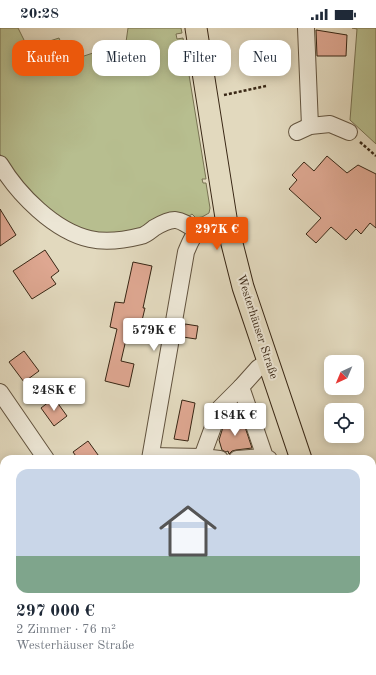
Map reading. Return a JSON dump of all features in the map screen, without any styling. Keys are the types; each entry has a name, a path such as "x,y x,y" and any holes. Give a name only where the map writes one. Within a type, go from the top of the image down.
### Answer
{"main road":[{"name":"Westerhäuser Straße","path":"196,28 227,224 243,287 300,455"}],"street":[{"path":"306,28 304,129 330,124 349,132"},
{"path":"0,164 24,196 53,222 70,232 90,239 115,241 143,235 163,223 176,219 198,232"},
{"path":"151,455 186,252 191,241 198,232 210,227 227,224"},
{"path":"203,455 220,408 258,368 268,362"},
{"path":"241,387 266,455"},
{"path":"0,392 43,455"}],"path":[{"path":"217,96 266,86"},
{"path":"349,132 376,156"}],"green space":[{"path":"0,28 18,28 24,40 12,40 12,76 84,76 84,56 92,53 92,76 160,76 160,40 126,40 128,28 181,28 182,33 176,34 177,39 183,38 183,40 168,40 168,76 189,76 206,179 202,179 203,183 206,183 210,208 209,213 202,217 196,218 192,214 188,217 140,231 93,235 73,227 43,205 9,167 0,154"},
{"path":"352,28 376,28 376,144 350,120 357,29"}],"building":[{"path":"316,30 347,35 346,56 317,56"},
{"path":"327,156 347,173 358,165 376,174 376,228 370,223 361,234 356,229 346,240 331,227 316,243 306,234 321,218 289,189 297,180 292,175 304,162 314,171"},
{"path":"0,209 16,235 0,246"},
{"path":"45,250 59,271 51,277 56,284 32,299 13,271"},
{"path":"133,262 152,266 139,333 128,331 121,361 134,364 129,387 105,381 117,329 110,327 115,302 124,303"},
{"path":"185,324 198,326 196,339 183,337"},
{"path":"24,351 39,371 24,382 9,362"},
{"path":"54,398 67,416 54,426 41,408"},
{"path":"182,400 195,403 188,441 174,439"},
{"path":"242,418 252,448 232,451 229,454 228,451 226,452 222,450 219,440 224,424"},
{"path":"88,441 98,455 75,455 73,452"}]}
